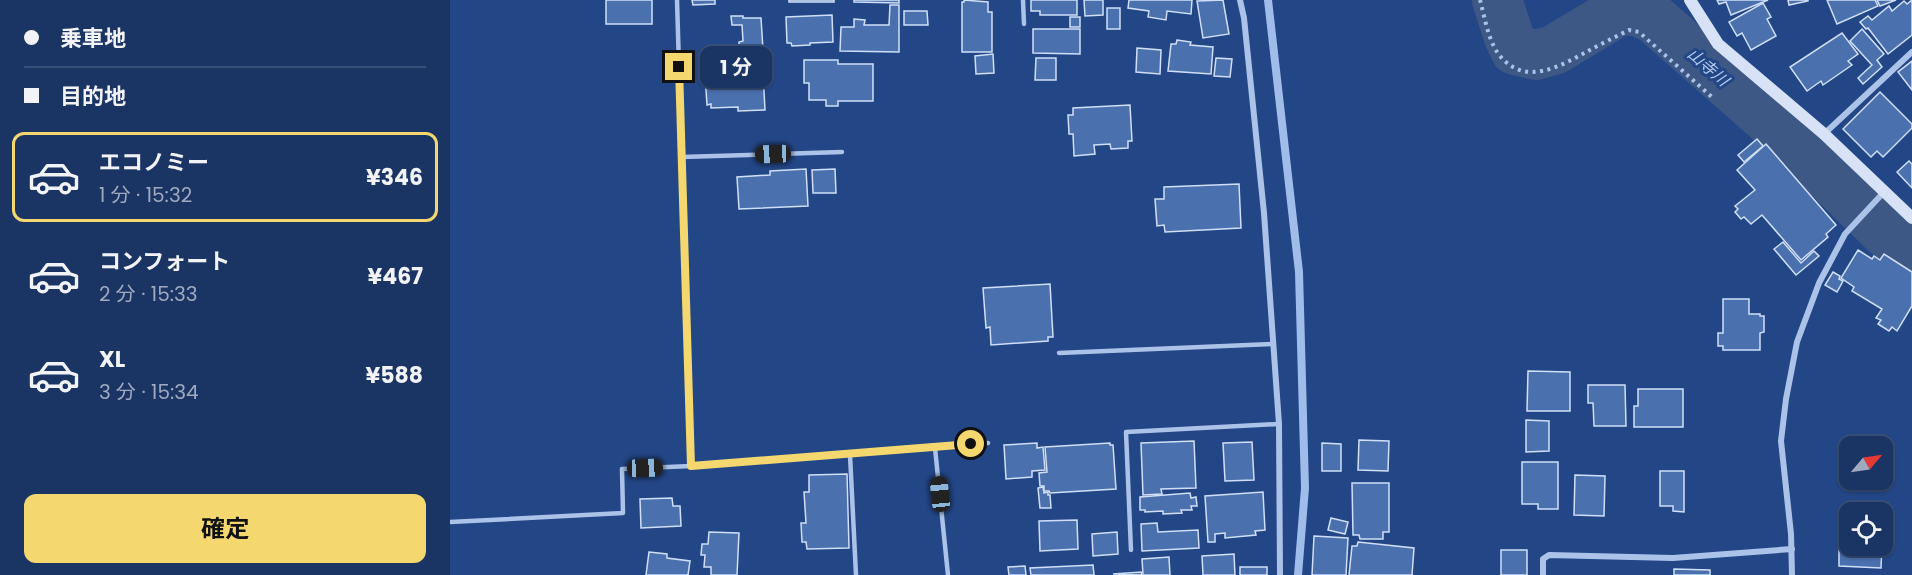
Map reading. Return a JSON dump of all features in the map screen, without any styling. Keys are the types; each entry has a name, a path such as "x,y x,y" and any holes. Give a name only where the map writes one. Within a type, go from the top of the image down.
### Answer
{"street":[{"path":"1240,0 1244,18 1264,213 1279,424 1280,575"},
{"path":"1690,0 1718,44 1824,134 1912,218"},
{"path":"1824,134 1912,52"},
{"path":"1792,575 1792,549 1781,441 1797,342 1819,283 1845,234 1884,192"},
{"path":"1543,575 1543,559 1549,555 1673,558 1792,549"}],"lane":[{"path":"677,0 691,466"},
{"path":"1023,0 1024,24"},
{"path":"682,157 842,152"},
{"path":"1059,354 1273,344"},
{"path":"1131,550 1126,432 1279,424"},
{"path":"450,522 622,513 622,469 850,455 988,442"},
{"path":"935,448 948,575"},
{"path":"850,455 856,575"}],"path":[{"path":"1480,0 1499,55 1508,64 1522,71 1539,73 1559,67 1629,30 1639,32 1714,99"}],"building":[{"path":"606,0 652,0 652,24 606,24"},
{"path":"692,0 715,0 715,4 693,5"},
{"path":"789,0 834,0 834,2 789,2"},
{"path":"854,0 899,0 899,3 854,2"},
{"path":"964,0 988,2 988,12 992,12 992,52 962,52 962,2"},
{"path":"1031,0 1077,0 1077,15 1040,15 1040,11 1031,11"},
{"path":"1084,0 1103,0 1103,15 1085,16"},
{"path":"1129,0 1192,0 1191,14 1167,11 1166,20 1148,17 1149,11 1128,8"},
{"path":"1223,0 1229,34 1203,38 1197,1"},
{"path":"1717,0 1768,0 1731,15 1726,2 1719,4"},
{"path":"1788,0 1808,0 1808,1 1789,5"},
{"path":"1827,0 1875,0 1878,6 1837,24"},
{"path":"1877,0 1896,0 1880,6"},
{"path":"1912,0 1912,35 1888,54 1868,28 1866,29 1860,22 1868,16 1872,20 1889,6 1892,11 1904,1 1907,4"},
{"path":"1763,3 1771,17 1767,19 1776,36 1751,50 1742,33 1737,36 1729,22"},
{"path":"890,5 899,5 899,52 840,51 841,27 854,27 854,19 865,20 864,25 889,25"},
{"path":"1107,8 1120,8 1120,29 1107,29"},
{"path":"904,11 927,11 928,25 904,25"},
{"path":"832,15 833,42 792,46 791,43 787,43 786,17"},
{"path":"731,16 761,18 763,50 739,51 739,42 743,41 742,25 732,25"},
{"path":"1070,17 1080,17 1080,27 1070,27"},
{"path":"1033,29 1080,29 1080,54 1033,53"},
{"path":"1862,29 1884,54 1877,60 1882,67 1863,84 1858,78 1872,65 1850,41"},
{"path":"1842,33 1858,54 1848,61 1852,65 1823,85 1821,81 1807,91 1790,67"},
{"path":"1177,40 1191,42 1190,45 1213,47 1211,74 1168,71 1171,44 1176,44"},
{"path":"1137,48 1161,50 1160,74 1136,72"},
{"path":"753,54 754,71 716,73 715,56"},
{"path":"993,54 994,73 976,74 975,56"},
{"path":"1036,58 1056,58 1056,80 1035,80"},
{"path":"1216,58 1232,59 1230,77 1214,76"},
{"path":"804,60 838,60 838,64 873,64 873,101 838,101 838,106 826,106 826,100 809,100 809,83 804,83"},
{"path":"1912,61 1912,90 1898,72"},
{"path":"763,72 765,110 738,111 738,107 711,108 711,104 707,105 705,75"},
{"path":"1880,92 1912,124 1912,128 1883,157 1877,151 1871,157 1843,129"},
{"path":"1130,105 1132,141 1128,141 1128,148 1111,149 1110,144 1094,145 1095,154 1074,156 1073,134 1069,134 1068,115 1073,115 1073,108"},
{"path":"1757,139 1763,146 1744,162 1738,155"},
{"path":"1766,144 1836,225 1826,234 1828,237 1801,260 1762,215 1751,224 1744,217 1741,219 1735,212 1738,209 1735,206 1755,190 1737,170"},
{"path":"1909,161 1912,164 1912,188 1897,172"},
{"path":"806,169 808,206 739,209 737,177 770,175 770,171"},
{"path":"835,169 836,193 813,193 812,170"},
{"path":"1239,184 1241,228 1165,232 1164,225 1157,226 1155,199 1164,199 1164,187"},
{"path":"1783,242 1801,263 1814,251 1819,256 1796,275 1774,249"},
{"path":"1858,250 1872,259 1874,256 1880,260 1884,254 1912,272 1912,306 1897,331 1892,327 1889,331 1878,324 1881,320 1876,318 1882,309 1852,291 1854,287 1841,278"},
{"path":"1833,272 1843,281 1837,292 1825,285"},
{"path":"1050,284 1053,337 1048,337 1048,341 991,345 990,327 986,328 983,288"},
{"path":"1723,299 1749,299 1749,314 1764,316 1764,332 1760,333 1760,350 1723,350 1723,346 1718,346 1718,333 1723,333"},
{"path":"1528,371 1570,372 1570,411 1527,411"},
{"path":"1588,385 1625,385 1626,426 1594,426 1593,403 1588,403"},
{"path":"1638,389 1683,389 1683,427 1634,427 1634,406 1638,406"},
{"path":"1526,420 1549,421 1549,451 1526,452"},
{"path":"1359,440 1389,441 1388,471 1358,470"},
{"path":"1194,441 1196,488 1161,489 1162,494 1143,495 1141,443"},
{"path":"1252,442 1254,480 1225,481 1223,443"},
{"path":"1037,443 1037,448 1043,447 1045,470 1032,471 1032,477 1006,479 1004,445"},
{"path":"1110,443 1113,445 1116,489 1050,493 1044,491 1044,486 1040,486 1039,473 1047,472 1045,447"},
{"path":"1322,443 1341,444 1341,471 1322,471"},
{"path":"1522,462 1558,462 1558,509 1538,509 1538,504 1522,504"},
{"path":"1660,471 1684,471 1684,512 1673,511 1673,506 1660,506"},
{"path":"847,474 849,548 807,549 806,542 802,542 801,523 806,523 804,492 809,492 809,475"},
{"path":"1575,475 1605,476 1604,516 1574,515"},
{"path":"1352,483 1389,483 1389,532 1383,532 1383,539 1360,539 1359,535 1353,535"},
{"path":"1043,487 1044,493 1048,492 1050,495 1051,508 1040,508 1038,488"},
{"path":"1263,492 1265,530 1255,531 1256,535 1225,538 1225,533 1215,534 1215,542 1208,542 1205,496"},
{"path":"1190,493 1191,498 1196,497 1197,506 1191,506 1192,510 1163,514 1163,511 1140,510 1140,497"},
{"path":"672,498 673,506 680,506 681,526 641,528 640,499"},
{"path":"1331,518 1348,522 1345,534 1328,530"},
{"path":"1077,520 1078,549 1040,551 1039,521"},
{"path":"1157,523 1158,532 1198,530 1199,548 1142,551 1141,524"},
{"path":"709,532 739,533 737,575 711,575 711,567 704,567 705,555 701,555 702,544 708,544"},
{"path":"1117,532 1118,554 1093,556 1092,534"},
{"path":"1314,536 1348,538 1346,575 1312,575"},
{"path":"1358,542 1414,548 1412,575 1349,575 1352,546 1357,546"},
{"path":"1501,550 1527,550 1527,575 1501,575"},
{"path":"649,552 667,554 667,558 690,561 688,575 646,575"},
{"path":"1234,554 1235,575 1203,575 1202,556"},
{"path":"1839,556 1882,556 1881,568 1839,566"},
{"path":"1169,557 1170,575 1143,575 1142,559"},
{"path":"1093,565 1094,575 1031,575 1030,568"},
{"path":"1025,566 1026,575 1009,575 1008,567"},
{"path":"1240,567 1267,567 1267,575 1240,575"},
{"path":"1674,569 1710,570 1710,575 1674,575"},
{"path":"1141,572 1142,575 1113,574"}],"waterway":[{"path":"1268,0 1299,272 1305,488 1298,575"},
{"name":"山寺川","path":"1497,0 1515,50 1536,55 1554,50 1617,12 1634,10 1653,18 1778,128 1886,233 1912,255"}],"route":[{"path":"679,67 691,466 971,444"}]}
